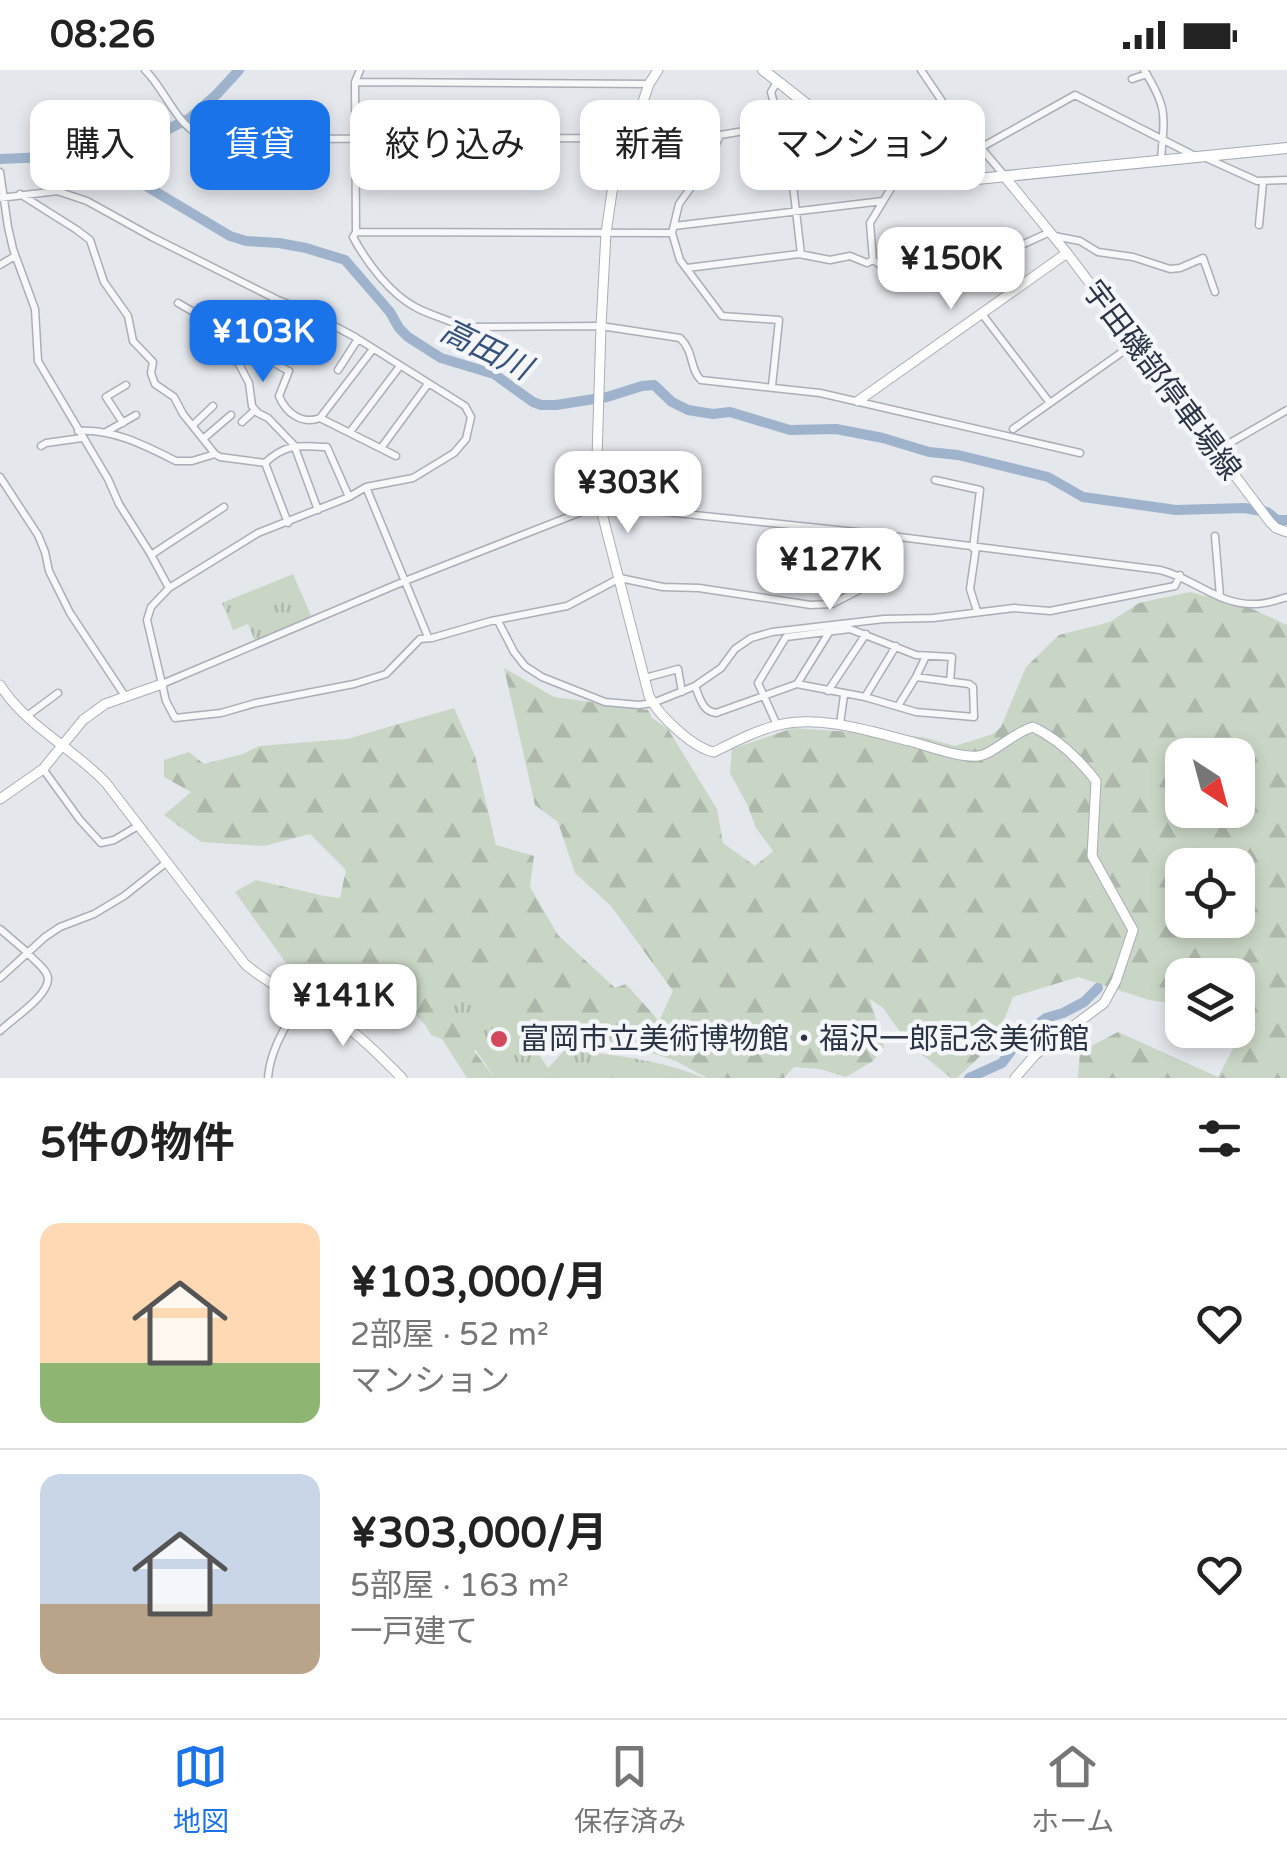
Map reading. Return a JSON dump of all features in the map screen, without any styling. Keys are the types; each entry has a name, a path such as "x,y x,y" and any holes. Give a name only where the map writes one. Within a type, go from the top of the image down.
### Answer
{"main road":[{"path":"763,70 802,100"},
{"path":"985,177 1287,148"}],"street":[{"path":"145,70 159,83 162,94 192,131 210,138 350,137"},
{"path":"355,100 360,70"},
{"path":"643,100 658,70"},
{"path":"921,70 942,100"},
{"path":"1132,78 1146,72 1165,112 1161,160"},
{"path":"355,82 649,84"},
{"path":"774,100 771,92 778,82"},
{"path":"985,145 1075,95 1236,173 1264,182 1287,180"},
{"path":"720,136 740,133"},
{"path":"985,151 1004,176"},
{"path":"0,172 8,227 35,309 38,361 152,554 168,588"},
{"name":"宇田磯部停車場線","path":"1004,176 1270,522 1287,532"},
{"path":"1259,224 1264,182"},
{"path":"356,190 354,237 380,276 419,309 462,327 601,326 680,338 693,359 696,376 702,380 820,393 1080,452"},
{"path":"613,190 606,233 596,490 652,704 702,750 714,752 776,725 804,722 978,756 1018,732 1033,728 1076,758 1096,781 1092,856 1128,921 1132,930 1130,940 1104,1003 1036,1054 1015,1078"},
{"path":"690,190 680,204 673,229 680,260 722,316 779,320 772,386"},
{"path":"793,190 801,254"},
{"path":"873,260 870,224 890,190"},
{"path":"3,196 57,191 73,195 358,339 466,406 471,417 466,439 454,453 413,478 366,487 258,533 168,588 150,607 147,620 166,702 175,718 222,714 386,674 420,639 568,606 620,578 662,587 699,588 811,605 832,604 870,580 878,550 876,534"},
{"path":"20,194 90,240 104,282 128,316 133,341 154,362 151,374 155,384 170,393 215,454 265,463"},
{"path":"356,232 606,233 673,229 884,200"},
{"path":"873,260 893,272 902,284 915,280 924,269 950,270 1052,234 1080,241 1098,252 1134,256 1170,269 1204,258 1216,292"},
{"path":"858,402 1066,252"},
{"path":"687,268 801,254 830,260 850,256 867,263 873,260"},
{"path":"0,265 16,256"},
{"path":"178,304 197,314 222,350 246,374 255,410 294,446 318,510"},
{"path":"294,305 266,350 275,363 289,371 279,396 299,418 320,418 373,350"},
{"path":"982,314 1050,403"},
{"path":"338,370 358,339"},
{"path":"1012,430 1135,343"},
{"path":"350,432 400,366"},
{"path":"381,448 428,384"},
{"path":"123,423 106,396 126,385"},
{"path":"193,424 213,406"},
{"path":"242,422 255,410"},
{"path":"1216,451 1287,410"},
{"path":"104,433 136,415"},
{"path":"203,439 231,415"},
{"path":"320,418 396,456"},
{"path":"40,446 92,430 129,440 176,461 215,454"},
{"path":"265,463 275,453 294,446 327,447 349,497"},
{"path":"265,463 288,523"},
{"path":"0,477 38,535 49,570 70,613 125,696"},
{"path":"935,480 980,490 970,589 977,612"},
{"path":"366,487 428,637"},
{"path":"0,799 44,769 83,720 104,704 162,684 598,505 876,534 1160,570 1180,576 1220,598 1247,604 1287,597"},
{"path":"152,554 224,507"},
{"path":"1214,536 1220,598"},
{"path":"498,621 525,666 542,676 605,702 652,704 696,686 721,668 735,650 762,635 866,620 933,618 1014,608 1050,611 1175,586 1180,576"},
{"path":"776,725 758,683 786,638 850,629 916,655 952,657 950,682"},
{"path":"797,684 830,631"},
{"path":"828,691 866,634"},
{"path":"865,697 896,646"},
{"path":"898,706 926,656"},
{"path":"645,678 678,669 682,692"},
{"path":"696,686 704,708 716,713 797,684 916,712 974,717 973,687 969,684 916,677"},
{"path":"0,685 26,716 87,763 245,964 274,986 354,1032 402,1078"},
{"path":"26,716 58,694"},
{"path":"839,726 844,695"},
{"path":"44,769 101,843 138,826"},
{"path":"0,978 60,927 94,914 124,896 167,862"},
{"path":"0,928 46,972 47,982 35,1001 0,1030"},
{"path":"268,1078 274,1048 300,1000"}],"green space":[{"path":"293,574 313,620 256,644 248,624 233,630 222,603"},
{"path":"1190,592 1250,608 1287,625 1287,1078 1078,1078 1080,1052 1118,1032 1218,1077 1234,1048 1255,1048 1255,958 1165,958 1165,1002 1078,977 1013,997 995,1042 957,1078 951,1078 908,1043 883,1008 870,999 884,1047 873,1061 846,1077 794,1067 784,1078 707,1078 676,1061 652,1053 640,1055 605,1039 561,1037 530,1047 484,1041 474,1051 493,1076 502,1074 504,1078 467,1078 442,1039 431,1035 373,968 315,977 288,966 235,892 256,880 340,898 346,870 310,834 264,846 201,842 164,815 191,792 164,777 164,760 189,752 204,764 259,746 347,739 454,708 475,756 496,845 534,856 530,887 558,935 615,988 626,984 659,1021 673,991 611,906 575,873 558,822 535,805 504,668 554,697 648,710 652,718 668,729 717,809 723,843 755,866 773,851 756,828 730,773 732,749 793,728 923,737 955,746 993,734 1001,727 1026,667 1059,635 1110,622 1139,603"},
{"path":"478,989 499,996 548,1068 565,1050 653,1062 704,1078 495,1078 448,1010"}],"waterway":[{"path":"0,159 94,155 155,136 190,118 239,70"},
{"name":"高田川","path":"153,190 230,236 306,248 345,260 408,337 441,358 494,374 541,405 607,397 654,385 672,402 688,410 730,412 790,430 836,429 883,438 929,452 958,455 1048,477 1083,497 1176,510 1244,508 1287,520"},
{"path":"969,1078 1002,1063 1023,1035 1046,1018 1084,1002 1098,988"}],"place":[{"name":"富岡市立美術博物館・福沢一郎記念美術館","path":"499,1039"}]}
